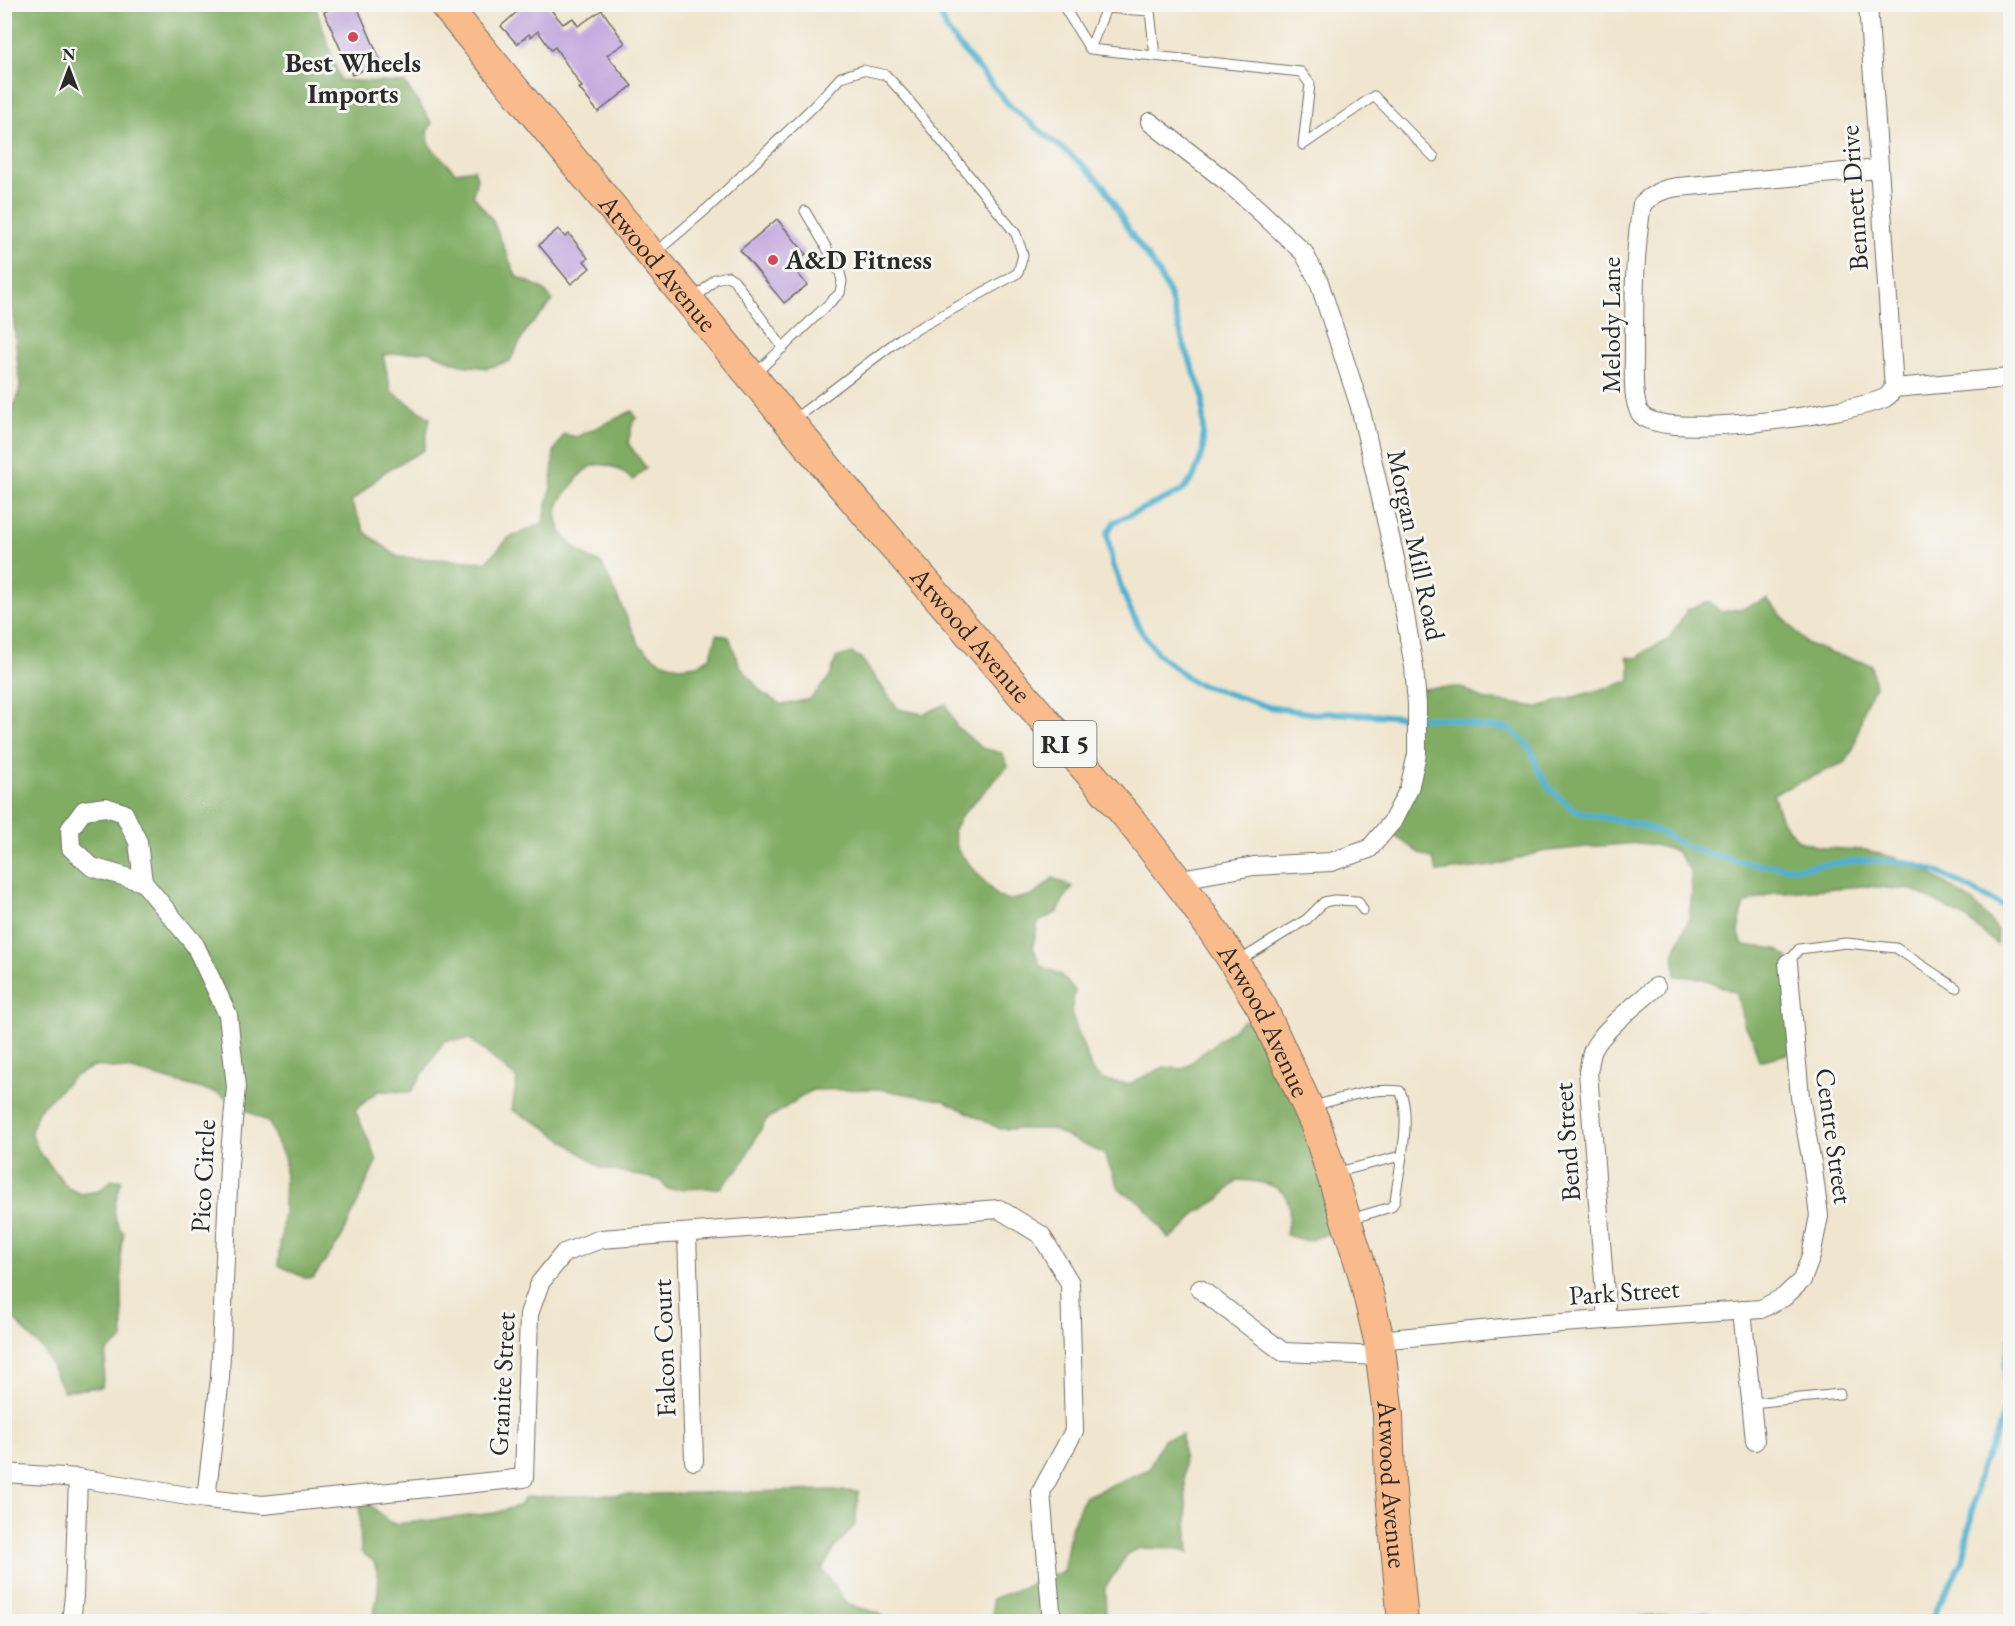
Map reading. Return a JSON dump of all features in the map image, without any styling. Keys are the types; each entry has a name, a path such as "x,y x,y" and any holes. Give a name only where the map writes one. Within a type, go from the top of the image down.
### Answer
{"main road":[{"name":"Atwood Avenue","path":"444,4 790,422 1127,816 1187,893 1235,963 1262,1008 1316,1125 1363,1273 1380,1348 1388,1415 1390,1481 1403,1622"}],"street":[{"name":"Bennett Drive","path":"1868,4 1894,388"},
{"name":"Morgan Mill Road","path":"1150,122 1231,185 1264,215 1304,253 1319,282 1360,408 1396,563 1414,667 1417,704 1417,754 1410,789 1392,822 1369,849 1331,862 1254,866 1175,880"},
{"name":"Melody Lane","path":"1878,169 1663,189 1652,194 1642,204 1634,298 1634,382 1638,411 1644,419 1652,423 1669,426 1802,418 1861,406 1888,397 1894,388 2010,378"},
{"path":"106,807 124,813 138,842 144,882 92,867 71,848 70,830 84,810 106,807"},
{"name":"Pico Circle","path":"144,882 195,945 228,1015 236,1087 229,1164 220,1378 206,1499"},
{"name":"Centre Street","path":"1742,1310 1761,1309 1784,1297 1802,1280 1811,1256 1819,1216 1800,1097 1788,963"},
{"name":"Bend Street","path":"1607,1320 1588,1072 1590,1056 1604,1034 1656,987"},
{"name":"Granite Street","path":"4,1473 78,1478 206,1499 263,1505 524,1478 529,1314 540,1283 564,1254 602,1239 999,1209 1041,1235 1070,1283 1074,1431 1041,1492 1053,1622"},
{"name":"Falcon Court","path":"687,1233 694,1461"},
{"name":"Park Street","path":"1200,1290 1283,1352 1380,1348 1607,1320 1742,1310"},
{"path":"1742,1310 1755,1441"},
{"path":"71,1622 75,1596 78,1478"}],"lane":[{"path":"1062,4 1090,49"},
{"path":"1090,49 1106,8 1150,11 1155,57"},
{"path":"1090,49 1301,72 1310,84 1303,145 1374,96 1434,157"},
{"path":"652,255 709,207 841,77 863,70 886,75 906,97 1016,234 1023,255 1018,273 901,338 790,422"},
{"path":"752,376 840,293 842,281 839,268 806,211"},
{"path":"691,303 715,279 728,276 734,280 783,348"},
{"path":"1235,963 1307,919 1324,903 1351,899 1358,901 1363,910"},
{"path":"1788,963 1799,949 1846,943 1896,948 1956,988"},
{"path":"1308,1108 1392,1090 1400,1091 1404,1098 1405,1116 1395,1201 1391,1207 1347,1221"},
{"path":"1331,1174 1401,1156"},
{"path":"1752,1403 1840,1395"}],"green space":[{"path":"4,5 315,5 340,80 405,83 432,123 427,132 430,146 455,172 474,169 477,178 473,195 493,221 516,276 542,288 553,301 527,329 510,361 487,368 460,365 428,351 383,355 391,391 430,418 424,450 386,471 351,502 365,532 398,557 486,562 509,538 543,523 551,488 554,451 564,434 577,437 632,411 637,418 633,421 628,443 646,468 633,480 611,466 600,464 591,466 564,496 557,513 562,532 575,548 602,564 640,646 658,660 679,667 698,665 711,656 717,634 729,637 740,666 762,693 782,705 810,699 830,677 836,658 852,653 861,658 898,709 924,714 946,704 956,726 982,748 1002,753 1008,766 962,815 953,831 958,851 998,897 1010,900 1034,895 1053,878 1073,887 1063,900 1058,912 1038,922 1033,946 1040,965 1061,975 1075,991 1071,1012 1092,1071 1103,1080 1129,1084 1164,1067 1183,1069 1243,1021 1270,1026 1345,1228 1307,1241 1286,1235 1289,1206 1282,1192 1269,1185 1237,1180 1220,1199 1196,1213 1184,1228 1169,1239 1142,1203 1120,1190 1104,1154 1051,1129 1000,1129 945,1101 879,1089 812,1090 766,1120 740,1167 720,1188 667,1189 660,1180 602,1168 543,1126 512,1110 517,1079 470,1039 444,1041 411,1092 378,1091 355,1110 377,1160 341,1239 313,1278 305,1278 278,1265 284,1210 285,1160 269,1123 217,1093 132,1070 94,1066 73,1077 38,1111 31,1132 38,1150 68,1188 81,1194 99,1191 112,1180 122,1180 115,1214 116,1221 124,1233 121,1247 123,1339 107,1352 102,1387 63,1391 44,1351 4,1309 4,427 17,399 20,386 13,314 4,292"},
{"path":"1767,599 1806,643 1833,654 1871,664 1875,687 1865,706 1854,747 1846,762 1773,794 1782,821 1799,841 1824,848 1866,850 1917,864 1974,903 1998,930 1997,945 1966,918 1913,890 1864,886 1773,893 1744,904 1738,931 1743,945 1777,949 1788,958 1795,1052 1759,1061 1752,1037 1745,1027 1736,993 1702,978 1676,976 1674,952 1689,918 1692,894 1691,872 1676,851 1639,843 1587,847 1540,852 1493,866 1437,872 1433,859 1419,853 1390,832 1409,791 1417,689 1461,687 1482,699 1538,707 1630,681 1630,665 1627,657 1637,658 1668,640 1688,609 1710,602 1721,612 1744,608"},
{"path":"1182,1435 1189,1553 1180,1549 1140,1548 1128,1553 1105,1588 1106,1621 994,1621 992,1599 1063,1572 1071,1528 1084,1497 1149,1469 1163,1439"},
{"path":"831,1490 859,1492 855,1525 834,1549 822,1569 847,1604 878,1613 889,1621 371,1621 377,1599 378,1575 373,1561 361,1552 359,1494 389,1522 396,1524 495,1513 520,1505 525,1497"},
{"path":"1709,1612 1710,1615 1802,1621 1592,1621"}],"building":[{"name":"Best Wheels Imports","path":"341,4 356,4 381,62 352,75 324,12"},
{"path":"526,4 546,4 563,24 573,18 578,26 602,10 625,43 607,55 632,86 598,112 579,88 582,87 555,47 551,50 538,31 531,37 529,34 517,44 501,26"},
{"name":"A&D Fitness","path":"777,219 806,254 792,266 807,285 784,303 740,250"},
{"path":"558,229 565,237 569,234 588,258 584,261 590,268 571,284 539,245"}],"waterway":[{"path":"936,4 947,30 1011,107 1084,166 1104,186 1131,234 1155,267 1169,293 1184,345 1203,396 1203,451 1193,478 1182,491 1114,522 1107,534 1112,562 1128,605 1141,631 1158,654 1193,682 1269,707 1316,714 1451,719 1481,727 1508,728 1532,751 1536,765 1549,788 1570,807 1582,813 1641,825 1708,854 1752,864 1796,868 1862,860 1906,862 1938,872 2003,906 2010,912"},
{"path":"1931,1622 1963,1561 1982,1465 1997,1434 2004,1411 2007,1393 2005,1367 2010,1340"}],"place":[{"name":"Best Wheels Imports","path":"353,37"},
{"name":"A&D Fitness","path":"773,260"}]}
